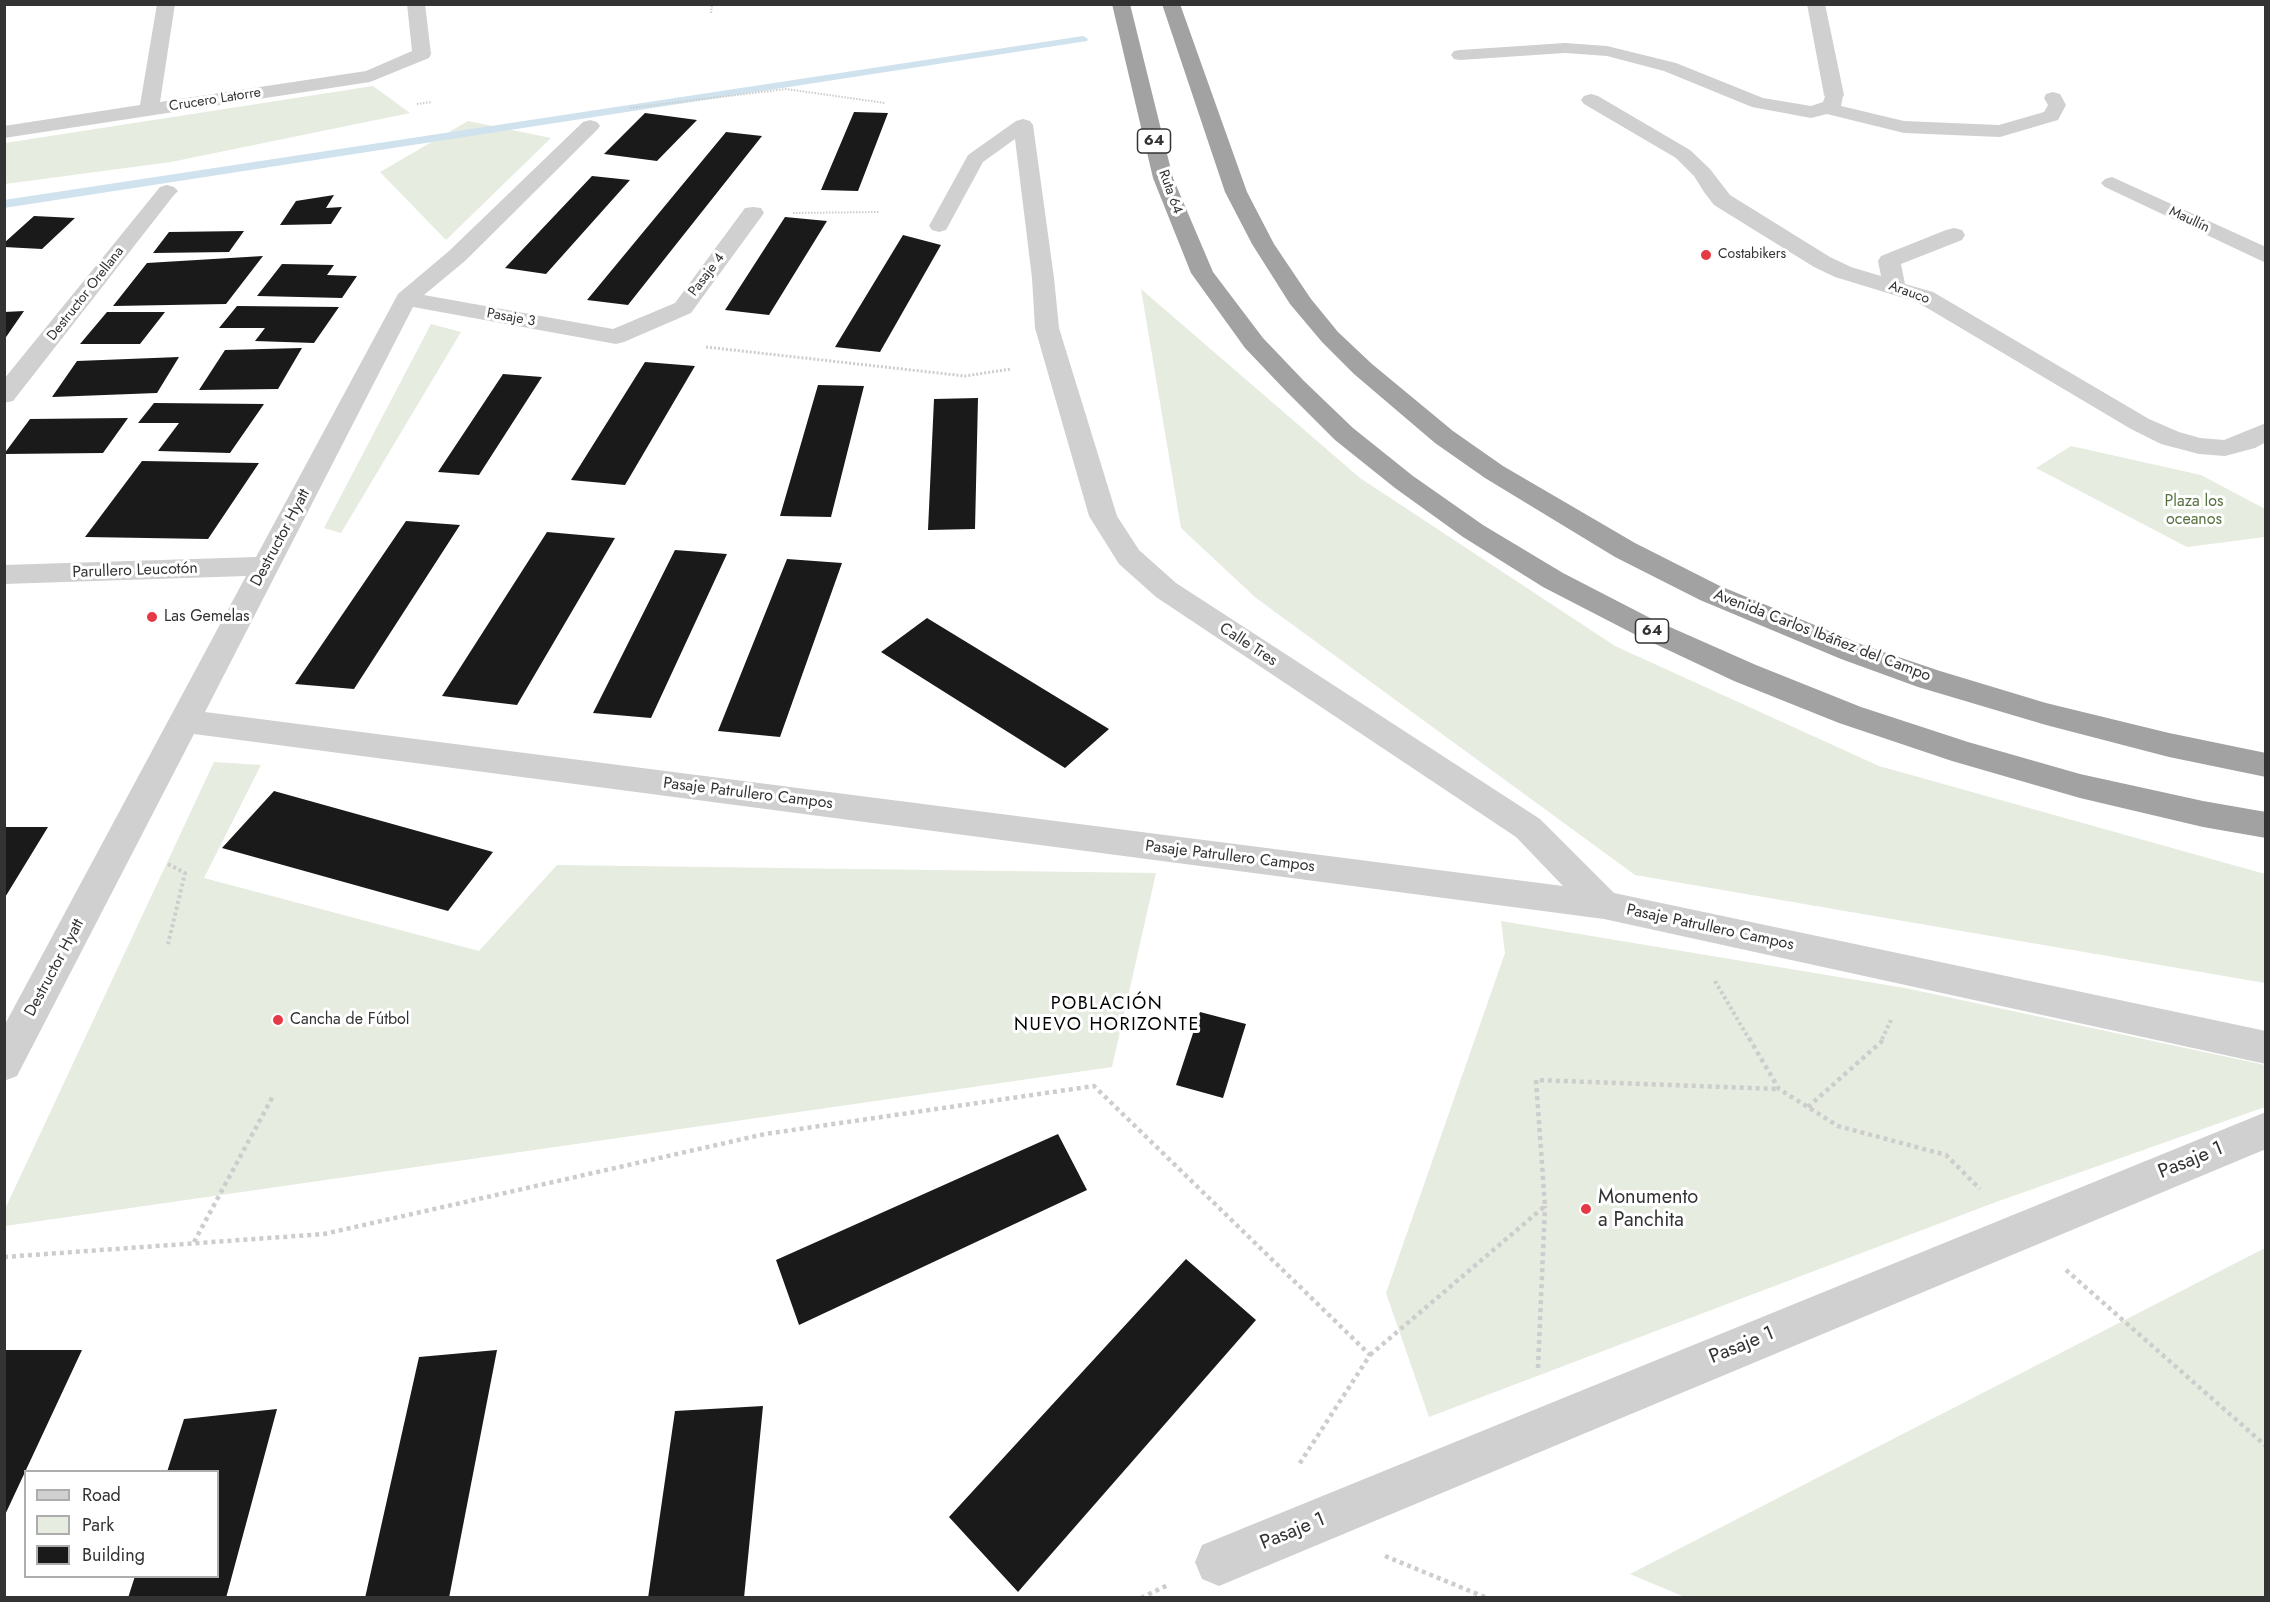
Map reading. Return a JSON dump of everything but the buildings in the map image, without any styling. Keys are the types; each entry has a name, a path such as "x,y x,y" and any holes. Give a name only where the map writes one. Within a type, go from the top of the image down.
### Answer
{"highway":[{"name":"Ruta 64","path":"1121,4 1163,178 1202,273 1254,343 1295,386 1344,434 1404,482 1473,531 1543,574 1644,627 1745,673 1839,711 1963,753 2080,786 2204,814 2265,825"},
{"name":"Avenida Carlos Ibáñez del Campo","path":"1171,4 1236,192 1263,244 1302,304 1330,337 1400,402 1494,472 1625,550 1710,593 1852,652 1929,679 2046,714 2169,745 2265,765"}],"street":[{"path":"149,110 165,4"},
{"name":"Crucero Latorre","path":"4,132 370,76 422,54 416,4"},
{"path":"1816,4 1831,102"},
{"name":"Arauco","path":"1592,100 1688,158 1703,173 1711,188 1722,200 1740,213 1843,272 1894,286 1925,297 1953,311 2140,424 2170,438 2199,446 2225,448 2256,437"},
{"name":"Destructor Hyatt","path":"4,1064 406,299 457,256 590,126"},
{"name":"Maullín","path":"2112,183 2265,256"},
{"name":"Destructor Orellana","path":"4,396 167,191"},
{"name":"Pasaje 4","path":"616,337 683,308 753,213"},
{"path":"1894,286 1889,261 1954,235"},
{"name":"Calle Tres","path":"1043,278 1047,328 1059,361 1104,516 1129,557 1166,590 1528,828 1604,905"},
{"name":"Pasaje 3","path":"406,299 616,337"},
{"name":"Parullero Leucotón","path":"4,575 266,566"},
{"name":"Pasaje Patrullero Campos","path":"184,721 1604,905 2265,1048"},
{"name":"Pasaje 1","path":"1219,1562 2265,1130"}],"lane":[{"path":"1460,55 1565,48 1607,51 1670,67 1760,103 1811,112 1831,102 1904,127 2000,131 2051,116 2057,105 2053,98"},
{"path":"939,226 975,159 1023,125 1043,278"}],"path":[{"path":"711,13 712,4"},
{"path":"590,126 608,111 786,88 885,103"},
{"path":"753,213 880,212"},
{"path":"616,337 965,376 1059,361"},
{"path":"122,840 184,873 168,944"},
{"path":"1679,921 1779,1089 1838,1126 1946,1155"},
{"path":"1808,1107 1881,1042 1912,970"},
{"path":"1535,1432 1545,1206 1536,1080 1779,1089"},
{"path":"4,1257 324,1234 765,1134 1094,1086 1370,1355"},
{"path":"194,1242 273,1096"},
{"path":"1294,1472 1370,1355 1545,1206"},
{"path":"2022,1230 2265,1446"},
{"path":"1310,1525 1487,1598"}],"green space":[{"path":"373,86 410,113 171,162 5,184 5,143"},
{"path":"468,121 551,138 446,240 380,172"},
{"path":"1141,289 1360,478 1615,646 1879,766 2265,874 2265,983 1635,875 1256,598 1181,528"},
{"path":"431,324 461,332 341,533 324,528"},
{"name":"Plaza los oceanos","path":"2071,446 2201,475 2265,509 2265,537 2187,547 2036,468"},
{"path":"214,762 261,765 204,878 479,951 557,865 1156,873 1112,1067 5,1226 5,1209"},
{"path":"1501,921 1905,988 2265,1065 2265,1107 1996,1202 1429,1417 1386,1293 1505,953"},
{"path":"2265,1248 2265,1597 1687,1598 1630,1574"}],"waterway":[{"path":"4,204 1083,39"}],"place":[{"name":"Costabikers","path":"1706,255"},
{"name":"Las Gemelas","path":"152,617"},
{"name":"Cancha de Fútbol","path":"278,1020"},
{"name":"Monumento a Panchita","path":"1586,1209"}],"district":[{"name":"POBLACIÓN NUEVO HORIZONTE","path":"1107,1015"}]}
